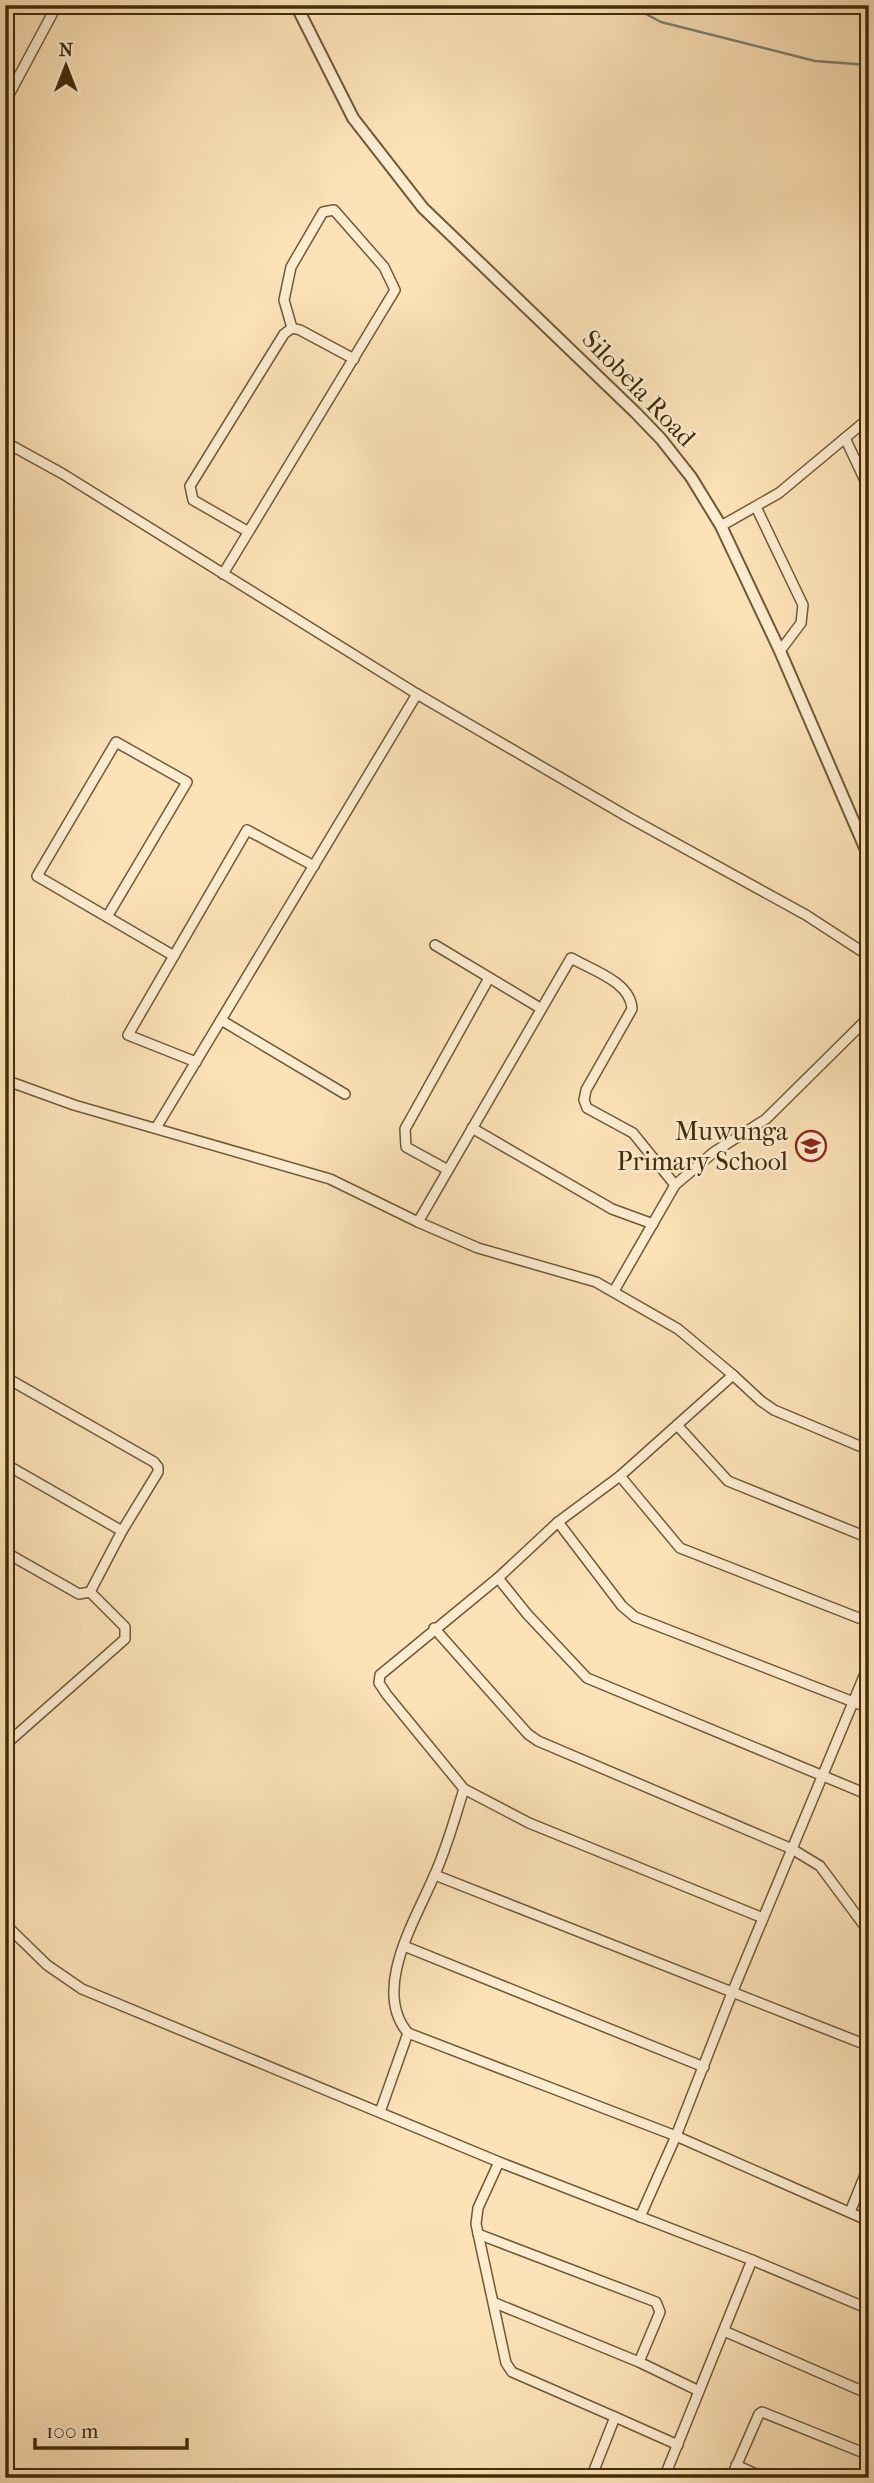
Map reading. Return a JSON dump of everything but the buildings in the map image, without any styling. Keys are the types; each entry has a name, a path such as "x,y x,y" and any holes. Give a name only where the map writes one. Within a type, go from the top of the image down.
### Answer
{"street":[{"path":"5,102 57,5"},
{"name":"Silobela Road","path":"296,5 353,118 414,198 661,439 691,477 721,527 780,651 869,857"},
{"path":"223,574 395,290 384,267 334,210 323,212 291,267 284,300 292,328"},
{"path":"292,328 354,359"},
{"path":"247,531 193,500 190,486 284,334 292,328"},
{"path":"721,527 785,488 869,418"},
{"path":"845,438 869,489"},
{"path":"5,442 63,474 417,694 628,817 806,915 869,956"},
{"path":"756,508 803,605 802,623 780,651"},
{"path":"156,1128 417,694"},
{"path":"107,917 187,782 117,742 37,876 107,917 174,956"},
{"path":"196,1062 128,1035 247,830 314,866"},
{"path":"435,945 540,1008"},
{"path":"418,1222 571,958 625,988 632,1000 632,1009 586,1090 584,1100 587,1108 633,1133 676,1185"},
{"path":"447,1170 406,1147 405,1129 489,978"},
{"path":"614,1291 676,1185 714,1152 766,1119 869,1017"},
{"path":"221,1020 345,1094"},
{"path":"5,1080 53,1099 330,1179 478,1248 585,1279 614,1291 678,1329 774,1410 869,1450"},
{"path":"472,1128 612,1209 653,1224"},
{"path":"733,1375 620,1476 558,1522 498,1578 434,1628 380,1675 379,1683 464,1788 529,1823 763,1918"},
{"path":"5,1377 159,1467 90,1592"},
{"path":"677,1425 728,1481 869,1538"},
{"path":"5,1464 122,1531"},
{"path":"620,1476 675,1544 685,1551 869,1622"},
{"path":"558,1522 622,1606 635,1617 869,1708"},
{"path":"5,1552 79,1594 90,1592"},
{"path":"498,1578 527,1614 587,1678 869,1795"},
{"path":"5,1745 125,1639 125,1627 90,1592"},
{"path":"434,1628 528,1734 538,1741 792,1849 820,1866 869,1932"},
{"path":"640,2217 676,2136 732,1993 869,1664"},
{"path":"464,1788 435,1875 404,1946 394,1979 393,1998 398,2019 408,2033 676,2136 869,2221"},
{"path":"435,1875 869,2046"},
{"path":"5,1924 47,1965 82,1989 499,2162 752,2260 869,2309"},
{"path":"404,1946 704,2067"},
{"path":"380,2112 408,2033"},
{"path":"499,2162 478,2207 476,2224 506,2363 512,2372 678,2445"},
{"path":"850,2212 869,2165"},
{"path":"478,2234 656,2302 660,2312 639,2362"},
{"path":"664,2478 752,2260"},
{"path":"495,2303 639,2362 699,2391"},
{"path":"723,2331 869,2393"},
{"path":"731,2478 762,2412 868,2453"},
{"path":"590,2478 615,2417"},
{"path":"736,2465 765,2478"}],"waterway":[{"path":"629,5 661,22 815,61 869,65"}],"place":[{"name":"Muwunga Primary School","path":"811,1146"}]}
